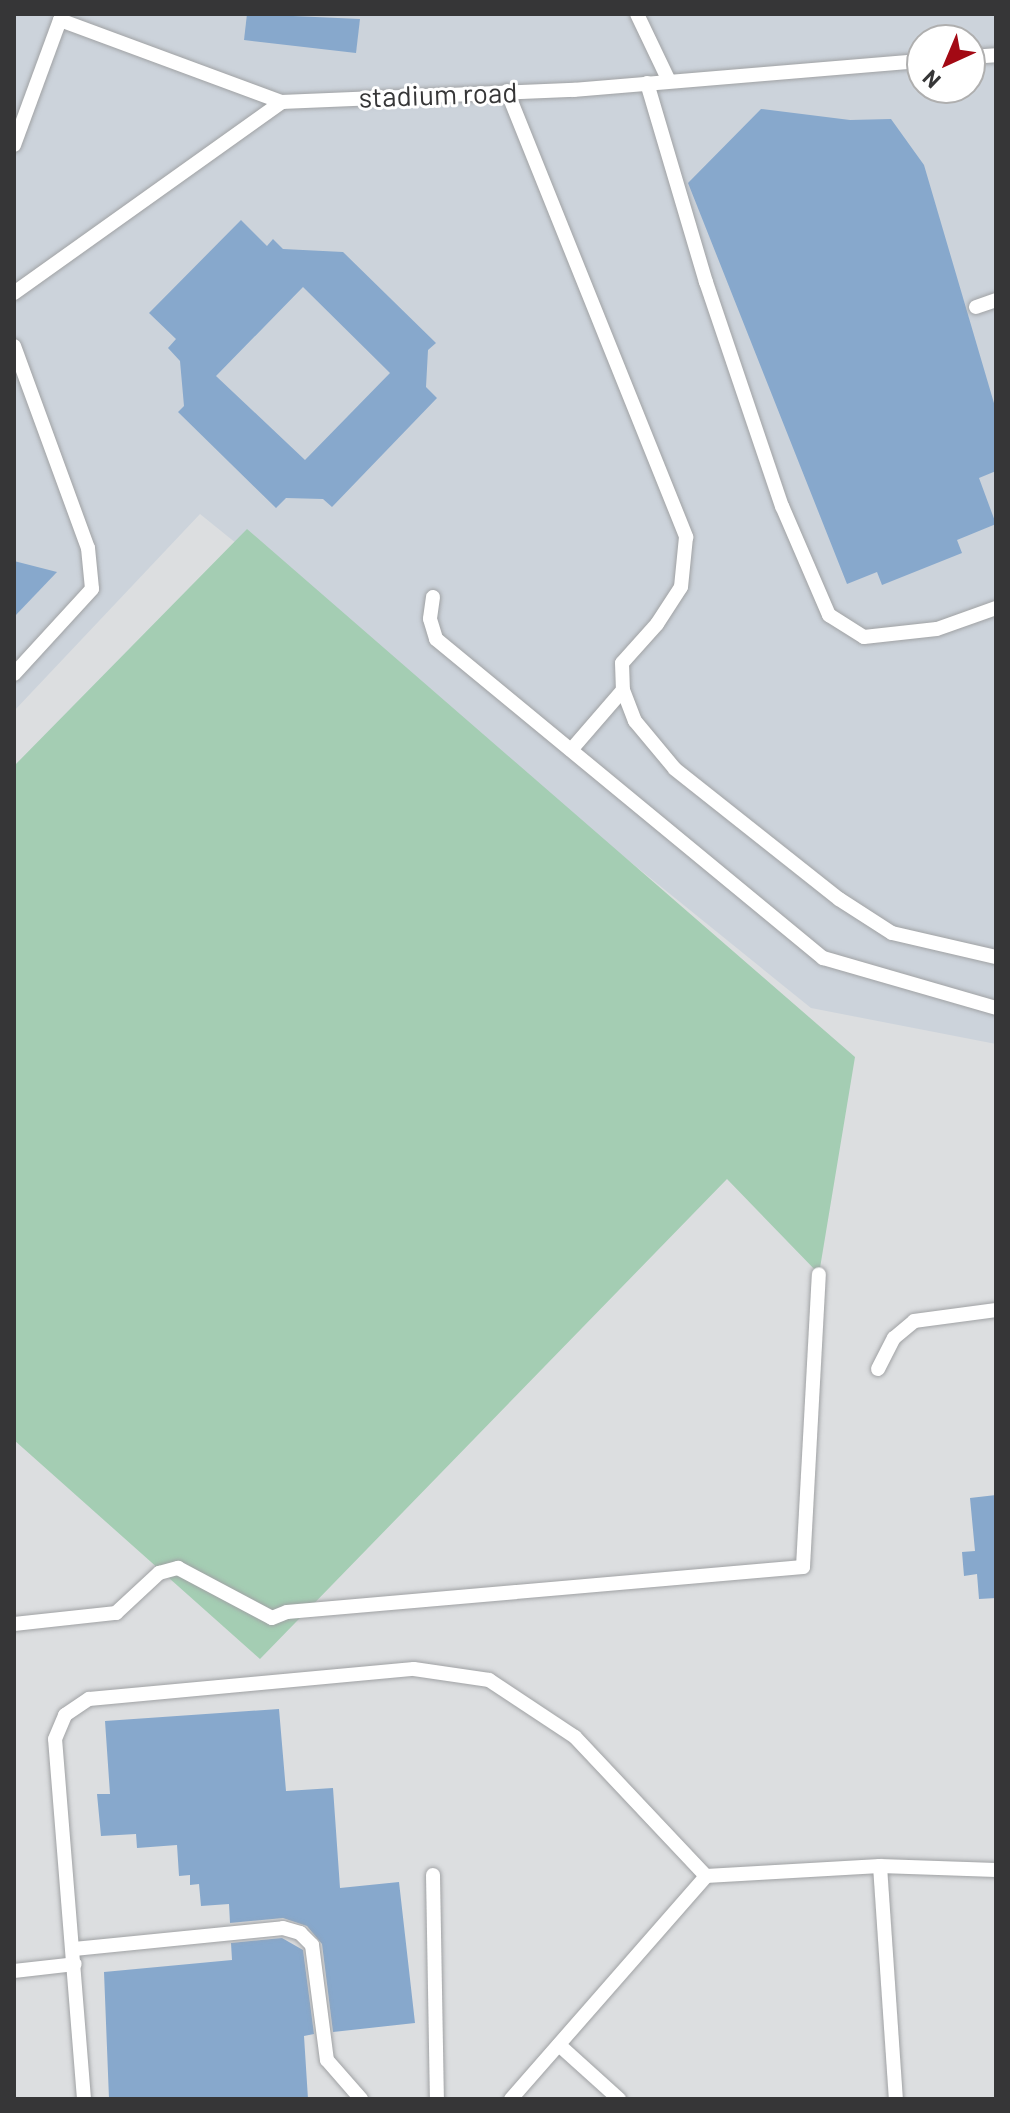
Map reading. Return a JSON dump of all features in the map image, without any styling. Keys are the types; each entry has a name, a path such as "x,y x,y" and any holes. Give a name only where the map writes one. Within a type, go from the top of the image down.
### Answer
{"lane":[{"path":"637,14 669,81"},
{"path":"14,145 60,17 282,102"},
{"name":"stadium road","path":"282,102 647,83 906,62"},
{"path":"647,83 752,416 829,615 864,637 937,629 996,608"},
{"path":"507,91 686,537 681,587 657,624 622,663 623,690 635,721 675,769 839,899 892,933 996,957"},
{"path":"14,293 282,102"},
{"path":"976,307 996,300"},
{"path":"14,346 88,548 92,589 14,674"},
{"path":"433,597 430,619 436,639 823,958 996,1008"},
{"path":"571,750 623,690"},
{"path":"14,1624 116,1613 159,1573 178,1568 272,1618 287,1612 803,1567 819,1274"},
{"path":"878,1369 894,1338 914,1321 996,1310"},
{"path":"84,2099 55,1739 65,1715 89,1699 414,1669 489,1680 575,1737 706,1876"},
{"path":"511,2099 706,1876 880,1866 996,1870"},
{"path":"880,1866 896,2099"},
{"path":"433,1875 437,2099"},
{"path":"14,1971 74,1956 283,1928 300,1933 312,1945 327,2060 361,2099"},
{"path":"559,2045 619,2099"}],"shaded area":[{"path":"14,14 996,14 996,1044 811,1008 200,514 14,711"}],"green space":[{"path":"247,529 855,1057 819,1274 727,1179 260,1659 14,1440 14,766"}],"building":[{"path":"247,14 360,19 356,53 244,40"},
{"path":"761,109 850,120 891,119 924,165 996,410 996,471 979,478 996,524 957,540 962,553 882,585 877,572 847,584 688,183"},
{"path":"241,220 267,246 273,239 283,249 343,252 436,343 428,350 426,387 437,398 332,507 323,499 286,498 276,508 178,412 184,406 180,361 168,348 176,339 149,313","holes":["303,287 390,373 305,460 216,376"]},
{"path":"14,561 57,572 14,617"},
{"path":"996,1495 996,1598 979,1599 977,1574 964,1576 962,1552 975,1551 970,1498"},
{"path":"279,1709 286,1791 333,1788 340,1888 399,1882 415,2023 333,2032 322,1944 307,1926 283,1918 230,1923 229,1904 201,1906 199,1884 190,1885 190,1875 179,1876 177,1845 137,1848 136,1834 101,1836 97,1794 110,1794 105,1721"},
{"path":"282,1938 303,1950 314,2034 304,2036 308,2099 109,2099 104,1972 232,1960 231,1943"}]}
